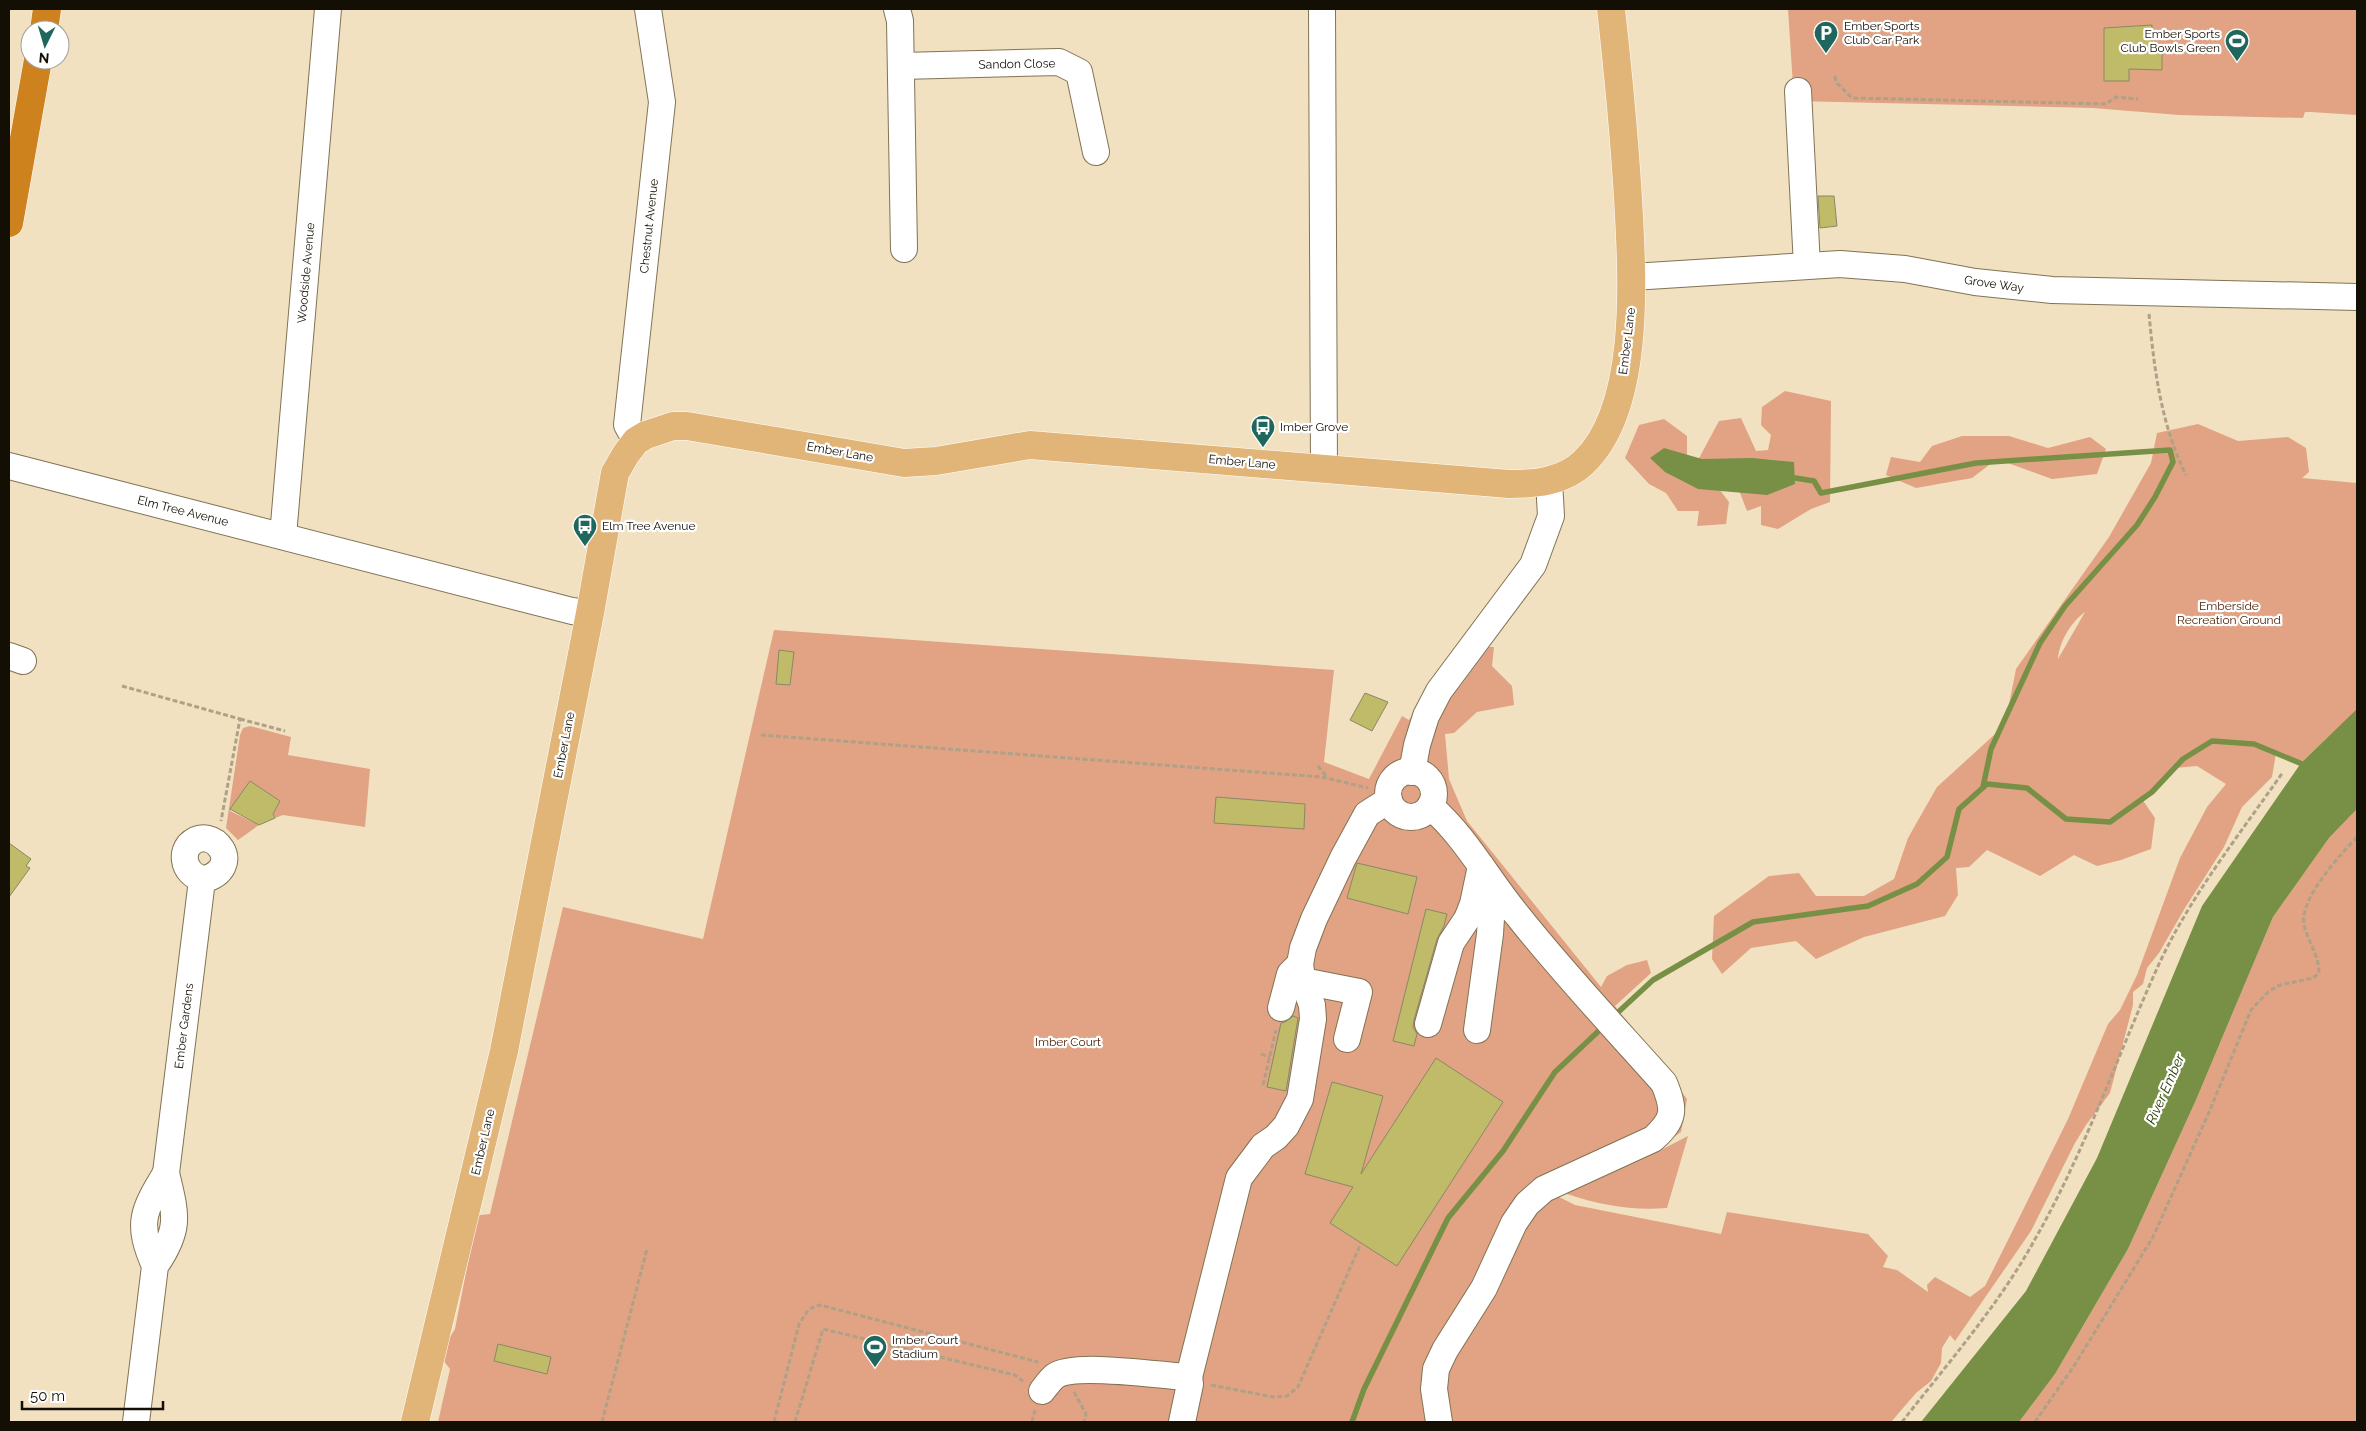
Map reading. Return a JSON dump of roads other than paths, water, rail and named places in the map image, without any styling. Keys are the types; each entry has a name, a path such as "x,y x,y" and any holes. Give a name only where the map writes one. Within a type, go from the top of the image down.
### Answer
{"highway":[{"path":"9,223 13,180 36,70"}],"main road":[{"name":"Ember Lane","path":"415,1422 504,1051 590,613 612,484 621,462 636,442 657,431 673,426 686,426 904,463 936,461 1030,445 1508,484 1549,481 1566,475 1582,465 1605,436 1621,388 1626,355 1632,278 1626,170 1611,9"}],"street":[{"name":"Woodside Avenue","path":"283,536 328,9"},
{"name":"Chestnut Avenue","path":"636,442 627,425 662,102 648,9"},
{"path":"897,9 900,21 904,249"},
{"path":"1322,9 1324,469"},
{"name":"Sandon Close","path":"901,66 1059,62 1079,72 1096,152"},
{"path":"1798,91 1807,266"},
{"name":"Grove Way","path":"1632,278 1807,266 1869,264 1905,268 2011,287 2357,297"},
{"name":"Elm Tree Avenue","path":"9,466 572,611 590,613"},
{"path":"1412,772 1423,724 1439,691 1533,565 1551,516 1549,481"},
{"path":"1182,1422 1190,1384 1189,1378 1239,1178 1263,1146 1276,1137 1286,1126 1300,1098 1314,1019 1312,1005 1302,973 1314,919 1343,858 1367,814 1388,797 1393,780 1398,775 1412,772 1426,778 1431,784 1433,800 1424,812 1410,817 1396,812 1388,797"},
{"path":"1430,806 1444,819 1518,916 1664,1083 1672,1103 1667,1126 1653,1139 1544,1189 1527,1204 1514,1224 1484,1288 1445,1350 1436,1369 1434,1389 1439,1422"},
{"name":"Ember Gardens","path":"136,1422 155,1266 145,1244 143,1220 151,1199 166,1173 202,880 194,876 187,868 184,858 186,850 191,843 202,839 214,840"},
{"path":"1428,1024 1451,943 1467,919 1473,904 1481,866"},
{"path":"1477,1030 1491,918 1488,892 1481,866"},
{"path":"1281,1008 1290,974 1302,973 1359,992 1347,1039"},
{"path":"1042,1390 1056,1375 1092,1370 1189,1378"}],"water":[{"path":"1664,448 1702,459 1752,458 1794,462 1795,484 1767,495 1698,489 1665,472 1650,458"},
{"name":"River Ember","path":"2357,709 2357,809 2329,838 2273,917 2196,1100 2128,1249 2055,1374 2019,1422 1921,1422 2026,1291 2097,1158 2202,906 2301,763"}],"waterway":[{"path":"1795,478 1814,481 1821,493 1976,463 2170,450 2173,462 2155,497 2137,525 2065,606 2040,643 1991,749 1983,787"},
{"path":"1614,1016 1653,980 1753,922 1868,906 1917,884 1947,857 1959,809 1987,784 2027,788 2066,819 2110,822 2152,792 2183,759 2212,741 2254,744 2307,766"},
{"path":"1352,1422 1364,1389 1448,1218 1503,1151 1555,1072 1604,1026"}],"place":[{"name":"Ember Sports Club Car Park","path":"1826,54"},
{"name":"Ember Sports Club Bowls Green","path":"2237,62"},
{"name":"Imber Grove","path":"1263,448"},
{"name":"Elm Tree Avenue","path":"585,547"},
{"name":"Imber Court Stadium","path":"875,1368"}],"park label":[{"name":"Emberside Recreation Ground","path":"2229,613"},
{"name":"Imber Court","path":"1068,1042"}]}
